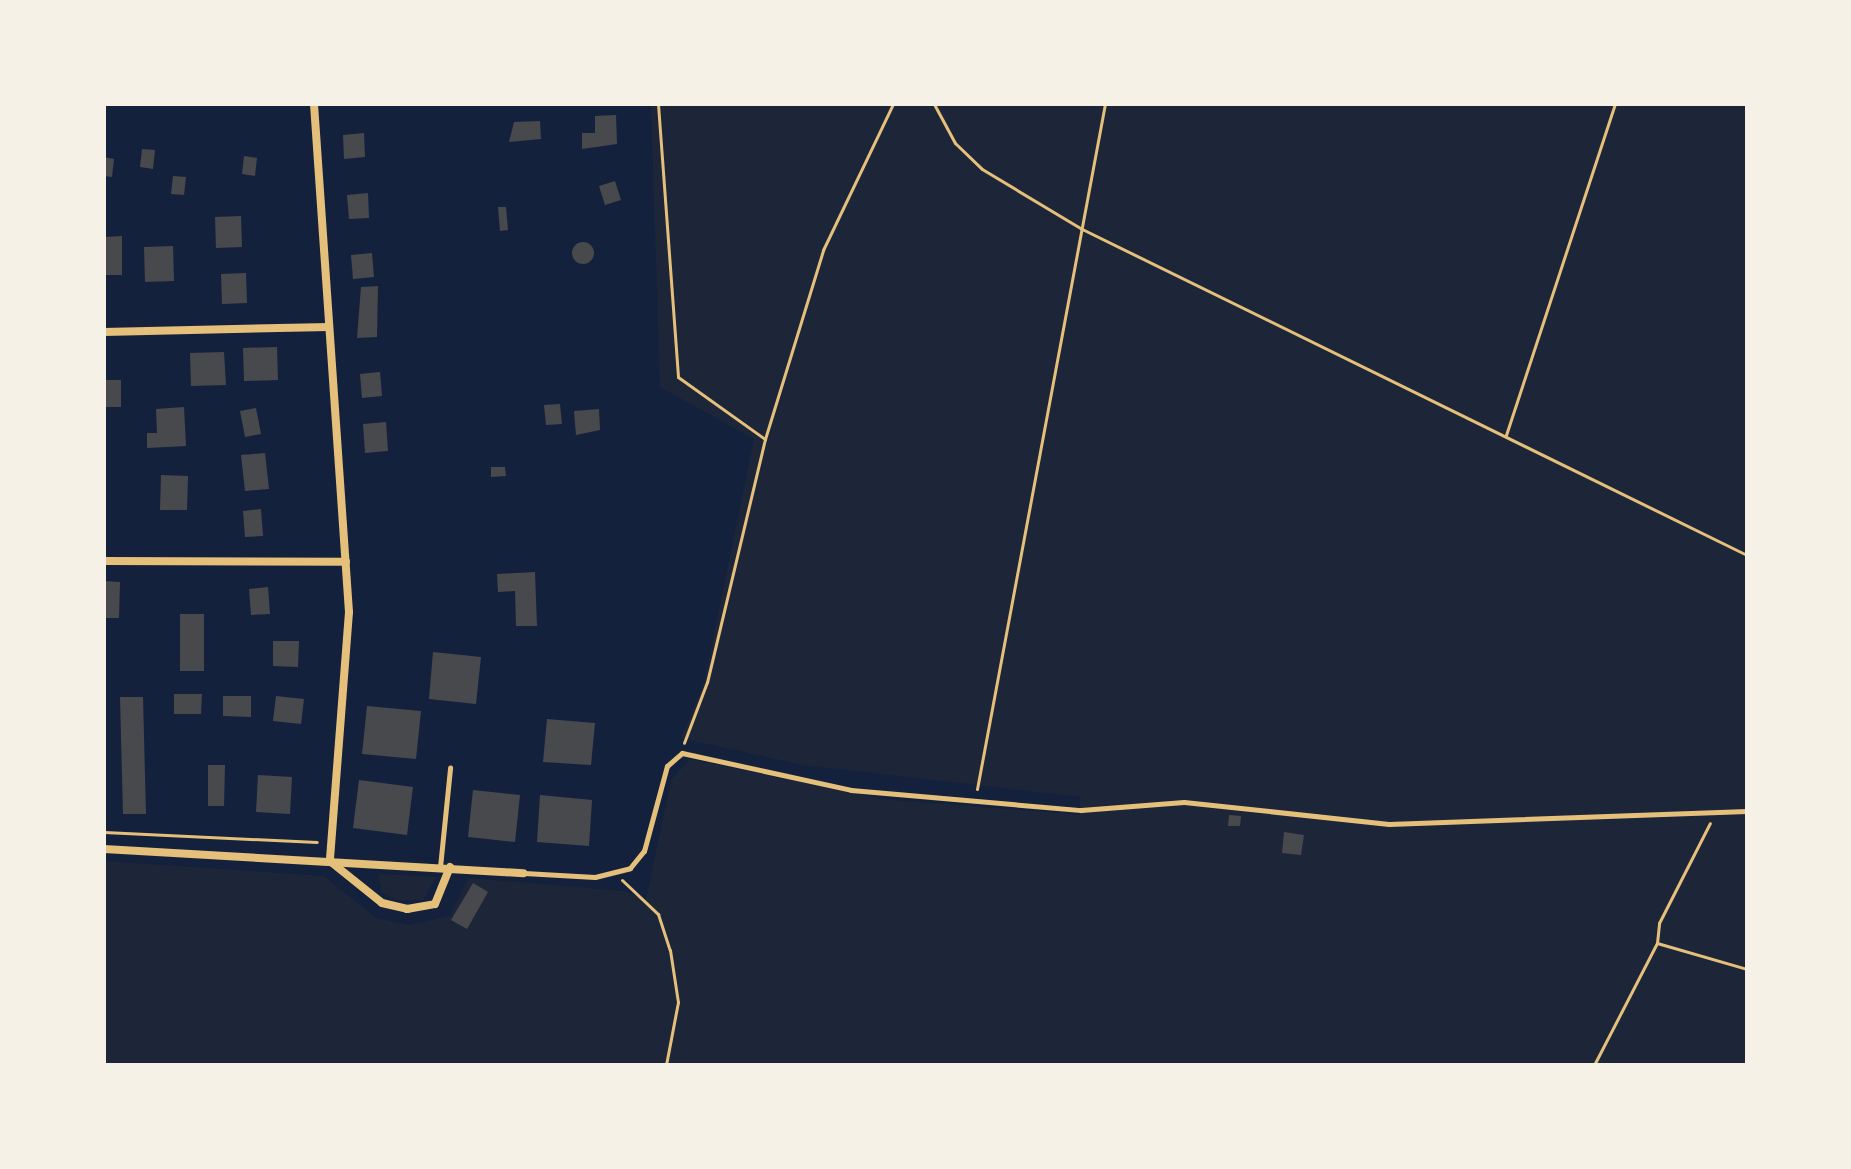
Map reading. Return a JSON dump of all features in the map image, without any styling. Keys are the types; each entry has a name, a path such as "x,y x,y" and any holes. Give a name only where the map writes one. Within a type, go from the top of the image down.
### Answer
{"street":[{"path":"314,104 349,640 330,861"},
{"path":"104,332 329,327"},
{"path":"104,561 346,562"},
{"path":"104,849 523,873"},
{"path":"330,861 382,903 407,909 435,904 450,867"}],"lane":[{"path":"523,873 616,875 644,851 660,783 682,753 851,790 973,805 1081,810 1184,802 1389,824 1747,811"},
{"path":"440,867 450,768"}],"path":[{"path":"658,104 678,377 765,439"},
{"path":"682,753 765,439 823,250 893,104"},
{"path":"934,104 955,143 982,169 1082,229 1747,555"},
{"path":"973,805 1105,104"},
{"path":"1506,436 1615,104"},
{"path":"1594,1065 1657,943 1659,923 1716,812"},
{"path":"104,832 313,840 330,861"},
{"path":"616,875 658,914 670,950 678,1002 666,1065"},
{"path":"1657,943 1747,969"}],"shaded area":[{"path":"651,104 1747,104 1747,1065 104,1065 104,861 324,876 376,918 409,925 450,916 469,878 624,891 646,900 671,780 690,759 882,799 1080,815 1080,797 803,765 681,738 704,683 754,439 660,387"},
{"path":"378,874 436,877 423,900 395,900 382,892"}],"building":[{"path":"616,115 617,144 582,149 582,133 595,133 595,116"},
{"path":"540,121 541,139 509,142 514,122"},
{"path":"364,133 365,157 344,159 343,135"},
{"path":"142,149 155,150 153,169 140,167"},
{"path":"244,156 257,158 255,176 242,174"},
{"path":"104,157 114,159 112,177 104,176"},
{"path":"173,176 186,177 184,195 171,194"},
{"path":"615,181 621,200 605,205 599,186"},
{"path":"368,193 369,218 349,219 347,195"},
{"path":"498,207 506,207 508,230 500,231"},
{"path":"241,216 242,247 216,248 215,217"},
{"path":"122,236 122,275 104,275 104,237"},
{"path":"583,242 591,245 594,253 591,261 583,264 575,261 572,253 575,245"},
{"path":"173,246 174,281 145,282 144,247"},
{"path":"372,253 374,277 353,279 351,255"},
{"path":"246,273 247,303 222,304 221,274"},
{"path":"378,286 377,337 357,338 361,287"},
{"path":"277,347 278,380 244,381 243,348"},
{"path":"224,352 226,385 191,386 190,353"},
{"path":"380,372 382,396 362,398 360,374"},
{"path":"104,380 121,380 121,407 104,407"},
{"path":"560,404 562,424 546,425 544,405"},
{"path":"184,407 186,446 147,448 147,433 157,433 156,409"},
{"path":"256,408 261,434 245,437 240,411"},
{"path":"599,409 600,430 576,435 574,411"},
{"path":"386,422 388,451 365,453 363,424"},
{"path":"265,453 269,489 245,491 241,455"},
{"path":"491,467 505,467 506,476 491,477"},
{"path":"161,475 188,476 187,510 160,510"},
{"path":"261,509 263,536 245,537 243,511"},
{"path":"535,572 537,626 516,626 515,591 498,592 497,574"},
{"path":"104,581 120,582 119,618 104,618"},
{"path":"268,587 270,614 251,615 249,589"},
{"path":"180,614 204,614 204,671 180,671"},
{"path":"273,641 299,641 298,667 273,666"},
{"path":"433,652 481,657 476,704 429,699"},
{"path":"174,694 202,694 201,714 174,714"},
{"path":"223,696 251,696 251,717 223,716"},
{"path":"276,696 304,699 301,724 273,721"},
{"path":"120,697 143,697 146,814 123,814"},
{"path":"367,706 421,711 416,759 362,754"},
{"path":"547,719 595,723 591,765 543,762"},
{"path":"208,765 225,765 224,806 208,806"},
{"path":"258,775 292,777 290,814 256,812"},
{"path":"359,780 413,787 407,835 353,828"},
{"path":"473,790 520,795 515,842 468,837"},
{"path":"540,795 592,800 589,846 537,842"},
{"path":"1229,815 1241,816 1240,826 1228,826"},
{"path":"1284,832 1304,835 1301,855 1282,853"},
{"path":"473,883 488,892 467,929 451,920"}]}
